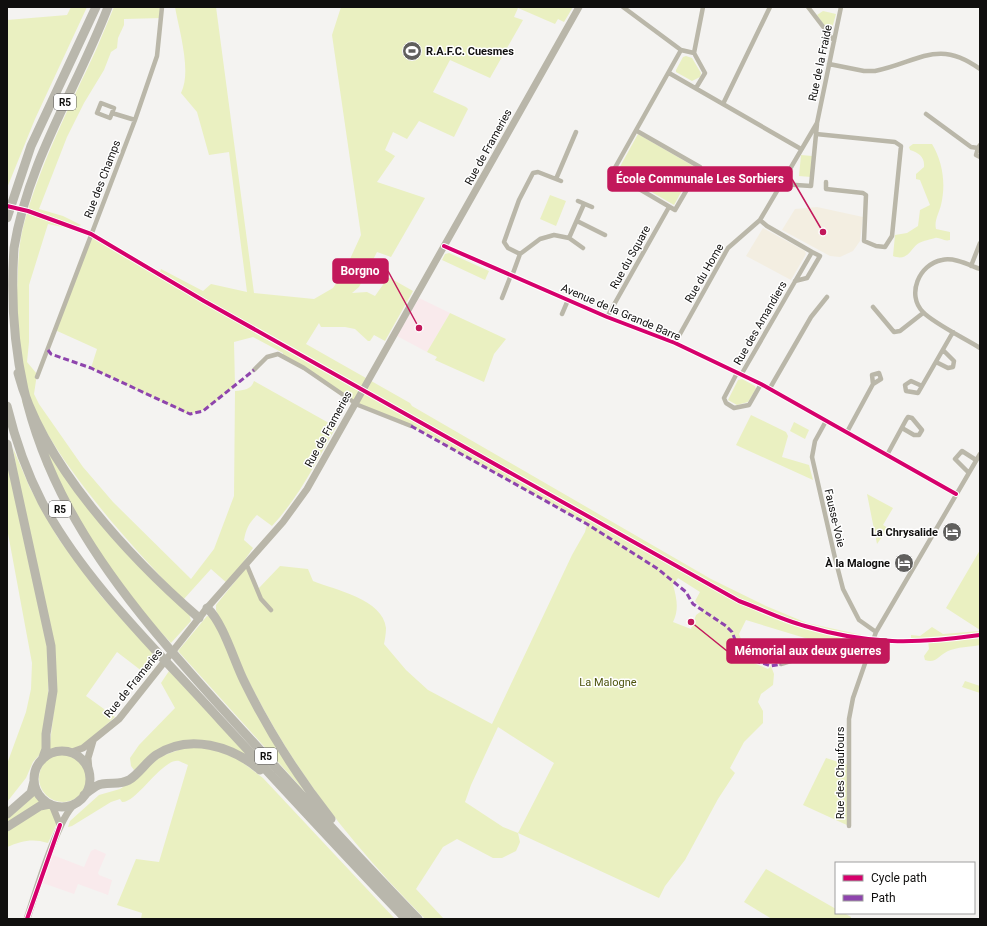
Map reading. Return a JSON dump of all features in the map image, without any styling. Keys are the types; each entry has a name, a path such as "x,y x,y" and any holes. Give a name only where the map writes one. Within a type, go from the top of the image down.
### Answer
{"highway":[{"name":"R5","path":"7,218 31,146 96,7"},
{"name":"R5","path":"20,410 9,345 8,294 10,270 18,228 25,199 42,150 108,7"},
{"path":"9,345 14,356 22,388 33,415 50,446 67,472 86,499 123,544 153,576 199,618"},
{"name":"R5","path":"7,406 14,433 28,471 54,523 69,546 101,588 162,649 276,781 406,919"},
{"path":"7,444 51,646 53,691 46,734 46,749 36,770 31,793 7,814"},
{"path":"32,448 36,459"},
{"name":"R5","path":"52,495 72,528 102,571 162,649"},
{"path":"207,608 216,616 244,682 273,733 316,800 346,838 350,848"},
{"name":"R5","path":"179,668 418,919"},
{"path":"7,827 40,806 51,804 64,806 75,804 84,795 101,784 117,784 130,779 145,764 157,755 169,749 194,744 216,746 234,753 276,781"},
{"path":"42,760 56,751 72,752 81,758 89,770 90,784 84,795"},
{"path":"34,781 41,797 51,804"}],"main road":[{"name":"Rue de Frameries","path":"72,752 83,748 93,741 119,719 207,608 283,522 307,489 579,7"},
{"path":"89,770 88,758 93,741"},
{"path":"51,804 60,825"},
{"path":"27,919 60,825 69,809 75,804"}],"street":[{"name":"Rue des Champs","path":"37,376 157,56 162,7"},
{"path":"622,7 682,50 694,53"},
{"path":"696,88 705,74 694,53 703,7"},
{"path":"723,104 770,7"},
{"path":"808,7 834,41"},
{"name":"Rue de la Fraide","path":"781,184 812,186 817,123 841,7"},
{"path":"637,131 700,167 675,210 612,173 682,50"},
{"path":"829,64 864,71 875,71 942,53 958,56 980,69"},
{"path":"669,73 801,149"},
{"path":"112,113 134,120"},
{"path":"926,114 971,147 979,147 976,154 980,157"},
{"name":"Rue de la Fraide","path":"760,220 817,123"},
{"path":"556,179 576,132"},
{"path":"816,134 895,142 901,146 892,236 885,247 876,246 864,241 866,195 863,193 826,189 826,182"},
{"path":"520,254 508,248 504,242 519,200 535,172 561,181"},
{"path":"578,201 592,207"},
{"path":"570,238 584,204"},
{"name":"Rue du Square","path":"607,316 669,206"},
{"path":"760,220 767,226 812,252"},
{"name":"Rue du Home","path":"675,344 728,248 760,220"},
{"path":"577,221 605,235"},
{"path":"502,298 520,254 540,239 554,235 570,238 583,248"},
{"path":"971,266 980,243"},
{"name":"Avenue de la Grande Barre","path":"444,246 511,276 675,344 770,388 956,494"},
{"name":"Rue des Amandiers","path":"739,374 812,252 820,256 807,278 795,281"},
{"path":"980,269 956,261 942,260 924,269 917,281 915,290 918,304 924,313 980,348"},
{"path":"770,388 811,317 827,297"},
{"name":"Avenue de la Grande Barre","path":"562,314 568,300"},
{"path":"873,307 894,332 900,331 924,313"},
{"path":"922,386 953,332"},
{"path":"936,362 948,368 953,367 954,361 943,350"},
{"path":"254,370 267,357 278,354 310,372 355,403 410,426"},
{"path":"739,374 724,398 726,403 734,408 749,405 761,384"},
{"path":"847,432 873,384"},
{"path":"887,455 908,417 910,417 922,430 917,435 902,428"},
{"name":"Fausse-Voie","path":"826,421 815,441 812,457 835,558 843,589 855,615 864,625 876,632"},
{"path":"969,473 955,459 962,451 976,460"},
{"name":"Rue des Chaufours","path":"849,826 849,719 853,698 876,632 980,454"},
{"path":"246,563 261,599 271,610"},
{"path":"781,664 834,649 867,660"}],"shaded area":[{"path":"817,207 863,217 860,241 853,251 840,257 830,256 782,230 795,209"},
{"path":"763,228 805,251 806,254 791,280 746,256"},
{"path":"419,298 450,313 427,352 397,336"},
{"path":"95,849 106,854 98,873 99,875 112,880 108,895 78,884 74,894 40,882 50,854 84,867 91,851"}],"green space":[{"path":"71,7 87,7 35,119 7,188 7,20 67,15"},
{"path":"114,7 162,7 162,18 124,19 124,25 118,38 117,48 111,52 104,70 84,103 67,137 39,209 63,216 81,225 72,229 48,224 29,285 29,342 27,362 37,374 34,394 39,404 83,467 113,502 191,579 214,549 234,496 235,391 249,388 254,381 336,427 315,466 282,515 272,526 257,515 250,524 244,540 253,548 228,584 211,569 183,600 110,520 63,458 36,413 23,376 19,356 17,335 17,303 19,256 23,228 32,198 48,155"},
{"name":"La Malogne","path":"175,7 216,7 254,293 314,299 333,288 345,270 361,235 332,35 341,7 573,7 564,22 558,19 555,24 518,8 514,17 523,20 490,78 450,60 433,92 468,109 454,137 419,121 407,139 393,132 385,150 395,156 377,182 425,198 391,257 377,252 359,287 352,293 367,292 375,296 387,279 390,278 413,291 385,341 374,335 370,341 368,341 355,329 345,327 321,327 319,323 306,344 711,579 766,606 807,623 862,635 858,650 849,646 828,645 746,620 739,634 746,651 744,659 768,669 771,666 774,674 773,685 761,694 758,702 763,711 763,723 744,742 730,768 735,773 718,799 685,860 665,886 659,898 518,833 520,842 516,851 502,858 493,858 457,839 443,847 416,889 444,919 425,919 370,860 345,830 299,767 258,700 216,610 216,605 246,568 258,589 280,566 308,569 313,581 357,597 376,610 383,618 386,628 384,644 406,670 428,690 492,724 572,555 585,532 587,524 411,426 355,402 283,357 283,353 253,337 234,342 235,386 205,409 198,412 185,413 91,368 97,349 55,330 91,234 159,274 161,269 203,291 211,284 247,292 229,152 209,155 197,112 181,93 184,84 185,63 182,39","holes":["678,578 700,592 695,601 703,610 696,615 691,629 673,622 677,604 673,585","498,727 554,763 518,833 503,827 465,802 471,785"]},
{"path":"823,11 836,14 831,32 829,32 817,15"},
{"path":"686,56 692,58 701,73 700,77 692,81 676,72 683,57"},
{"path":"638,134 695,167 674,205 617,172"},
{"path":"913,144 932,144 939,158 943,190 941,205 936,220 936,229 950,232 950,240 933,238 916,245 906,256 898,257 893,256 895,235 907,233 918,226 920,210 930,205 920,180 916,179 916,174 924,167 924,161 921,156 910,150 909,147"},
{"path":"801,155 812,156 811,177 799,176"},
{"path":"550,195 566,201 556,226 540,219"},
{"path":"449,253 489,271 485,280 442,260 445,254"},
{"path":"450,313 506,339 494,354 484,382 435,360 437,357 427,352"},
{"path":"742,379 755,386 756,389 748,402 737,405 728,400 738,380"},
{"path":"22,401 24,401 79,493 189,613 191,621 171,643 147,617 63,504 44,466"},
{"path":"751,415 786,432 788,436 782,457 809,465 813,480 736,445"},
{"path":"794,422 809,430 805,439 790,431"},
{"path":"13,448 30,488 58,538 101,596 158,659 147,675 117,652 86,696 115,717 80,748 62,748 49,751 56,693"},
{"path":"7,462 49,655 48,704 42,752 33,762 26,778 7,802 7,764 26,712 31,689 32,663 7,528"},
{"path":"867,494 893,508 883,525 888,528 877,544"},
{"path":"980,550 980,630 946,608"},
{"path":"207,616 211,617 315,803 178,651"},
{"path":"932,627 943,634 980,631 980,645 952,650 932,661 925,660 924,656 929,649 928,640 911,640 911,635 920,636"},
{"path":"169,671 248,754 246,757 189,742 134,770 131,766 130,758 139,745 175,708 161,683"},
{"path":"965,681 980,686 980,693 962,687"},
{"path":"203,747 234,756 263,778 395,919 141,919 142,913 117,905 136,859 159,862 188,765 179,761 172,762 157,773 135,796 122,802 120,799 111,802 68,827 70,821 99,795 120,789 135,779 152,762 162,756 184,748"},
{"path":"63,754 72,756 80,761 85,769 87,778 85,787 80,795 72,800 63,802 54,800 46,795 41,787 39,778 41,769 46,761 54,756"},
{"path":"826,758 851,766 849,826 803,805"},
{"path":"34,792 40,802 7,823 7,819 23,806"},
{"path":"50,808 58,821 48,843 27,841 7,847 7,830 41,809"},
{"path":"766,869 835,908 835,914 846,914 851,917 851,919 772,919 744,902"}],"marked path":[{"path":"48,350 51,354 91,368 190,414 203,411 254,370"},
{"path":"411,426 587,524 658,569 686,592 693,604 726,626 732,632 740,652 744,657 771,666 781,664"}],"cycle path":[{"path":"7,206 28,211 91,234 204,301 739,601 796,624 850,637 871,640 913,641 980,635"},
{"path":"444,246 607,317 675,343 761,384 956,494"},
{"path":"27,919 60,825"}],"place":[{"name":"R.A.F.C. Cuesmes","path":"412,51"},
{"name":"École Communale Les Sorbiers","path":"823,232"},
{"name":"Borgno","path":"419,328"},
{"name":"La Chrysalide","path":"952,532"},
{"name":"À la Malogne","path":"904,563"},
{"name":"Mémorial aux deux guerres","path":"691,622"}]}
